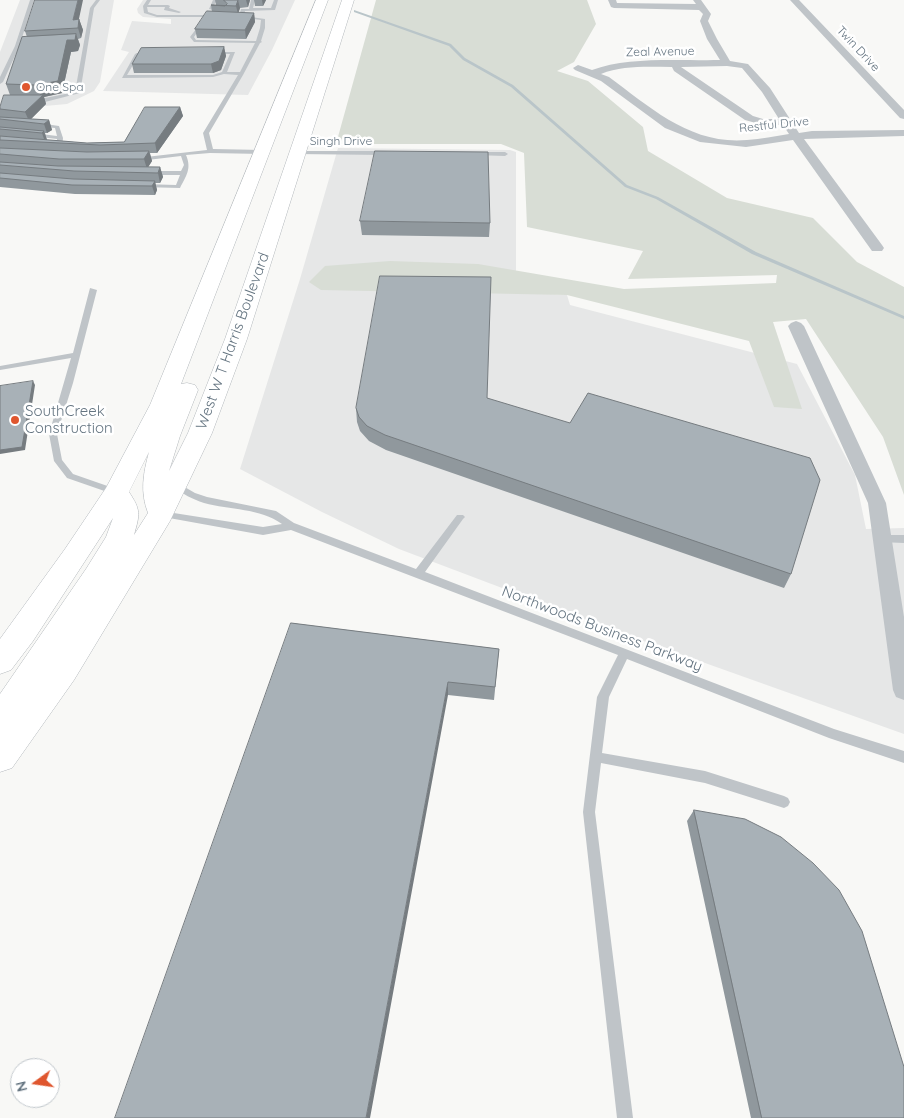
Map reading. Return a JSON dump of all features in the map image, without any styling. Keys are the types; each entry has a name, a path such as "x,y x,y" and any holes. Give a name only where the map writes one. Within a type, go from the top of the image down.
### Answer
{"main road":[{"path":"0,661 23,632 70,564 116,492 162,405 322,0"},
{"name":"West W T Harris Boulevard","path":"0,758 63,671 161,514 176,485 220,384 236,340 348,0"},
{"path":"161,514 156,504 154,477 187,390 198,354 210,286"},
{"path":"0,722 96,578 119,539 126,518 126,508 116,492"}],"street":[{"path":"612,0 614,5 700,3 707,14 704,21 712,39 727,63 745,66 766,90 786,122 877,248"},
{"name":"Twin Drive","path":"794,0 904,116"},
{"name":"Zeal Avenue","path":"594,72 609,67 626,65 727,63"},
{"path":"676,64 678,69 684,74 749,118 763,122 786,122"},
{"name":"Restful Drive","path":"578,68 594,72 605,78 669,126 690,136 716,142 746,144 812,134 904,133"},
{"path":"796,326 877,503 904,690"}],"lane":[{"path":"0,82 17,46 32,0"},
{"path":"24,101 41,101 77,93 92,8 98,0"},
{"path":"148,0 145,6 146,12 151,14 176,17 224,16"},
{"path":"215,0 211,8 212,10 228,11"},
{"path":"251,9 255,1"},
{"path":"232,16 242,14 251,9 272,9 273,2"},
{"path":"145,6 168,6 166,9 179,12 176,17"},
{"path":"210,151 206,133 260,42 265,26 263,19 235,11"},
{"path":"207,16 192,37 194,42 260,42"},
{"path":"76,42 86,41"},
{"path":"17,46 37,44"},
{"path":"204,53 233,53 224,73"},
{"path":"156,54 137,54 124,77 241,74"},
{"path":"29,124 57,127 62,149 50,146"},
{"path":"26,134 60,138"},
{"path":"128,159 183,156 210,151 263,152"},
{"name":"Singh Drive","path":"297,153 388,153"},
{"path":"468,154 505,154"},
{"path":"135,186 178,187 187,164 183,156"},
{"path":"140,173 185,173"},
{"path":"93,290 76,356 52,434 58,461 70,476 90,485 116,492"},
{"path":"0,368 76,356"},
{"name":"Northwoods Business Parkway","path":"176,485 192,495 206,500 273,513 291,526 833,734 904,756"},
{"path":"161,514 263,531 291,526"},
{"path":"418,574 460,518"},
{"path":"883,540 904,539"},
{"path":"624,653 602,697 589,812 625,1118"},
{"path":"596,757 705,777 784,802"}],"shaded area":[{"path":"20,0 114,0 100,82 94,91 67,104 0,110 0,52"},
{"path":"143,0 295,0 272,50 248,95 103,91 129,52 121,50 132,21 171,24 171,19 143,17 138,13 137,9"},
{"path":"376,0 587,0 596,24 574,62 557,71 588,81 643,127 648,151 727,198 813,218 857,262 904,287 904,495 883,437 806,319 773,322 802,409 774,407 749,341 567,295 321,290 309,282 325,266 390,261 478,264 624,289 776,283 777,275 628,279 643,251 527,227 524,153 501,144 336,144"},
{"path":"338,148 510,150 516,152 516,292 567,295 570,305 797,364 855,475 866,529 904,528 904,734 621,633 399,549 322,512 240,469 300,279"}],"building":[{"path":"35,0 78,0 73,20 79,19 78,28 25,31"},
{"path":"224,0 238,0 236,6 225,6 227,4"},
{"path":"207,11 254,13 245,30 195,29"},
{"path":"76,34 75,40 67,40 58,81 36,85 6,84 22,37"},
{"path":"224,47 219,61 211,64 132,64 141,48"},
{"path":"4,95 43,95 25,112 0,109"},
{"path":"145,107 180,107 155,143 100,145 0,140 0,136 87,143 124,142"},
{"path":"0,117 49,120 44,124 0,119"},
{"path":"0,127 44,131 42,133 0,129"},
{"path":"0,148 87,152 149,151 144,159 59,159 0,154"},
{"path":"375,151 488,152 490,223 360,221"},
{"path":"0,162 58,166 160,167 158,173 74,171 0,165"},
{"path":"0,173 73,179 155,181 152,186 72,185 0,178"},
{"path":"380,276 491,277 487,398 570,423 588,393 810,458 820,480 791,574 385,435 367,426 359,417 356,408"},
{"name":"SouthCreek Construction","path":"33,381 22,447 0,450 0,386"},
{"path":"291,623 499,649 495,687 448,682 366,1118 115,1118"},
{"path":"694,810 745,819 781,837 813,863 839,890 862,931 904,1067 904,1118 762,1118"}],"waterway":[{"path":"355,11 450,45 464,59 512,86 626,186 657,198 754,253 904,318"}],"place":[{"name":"One Spa","path":"26,87"},
{"name":"SouthCreek Construction","path":"15,420"}]}
